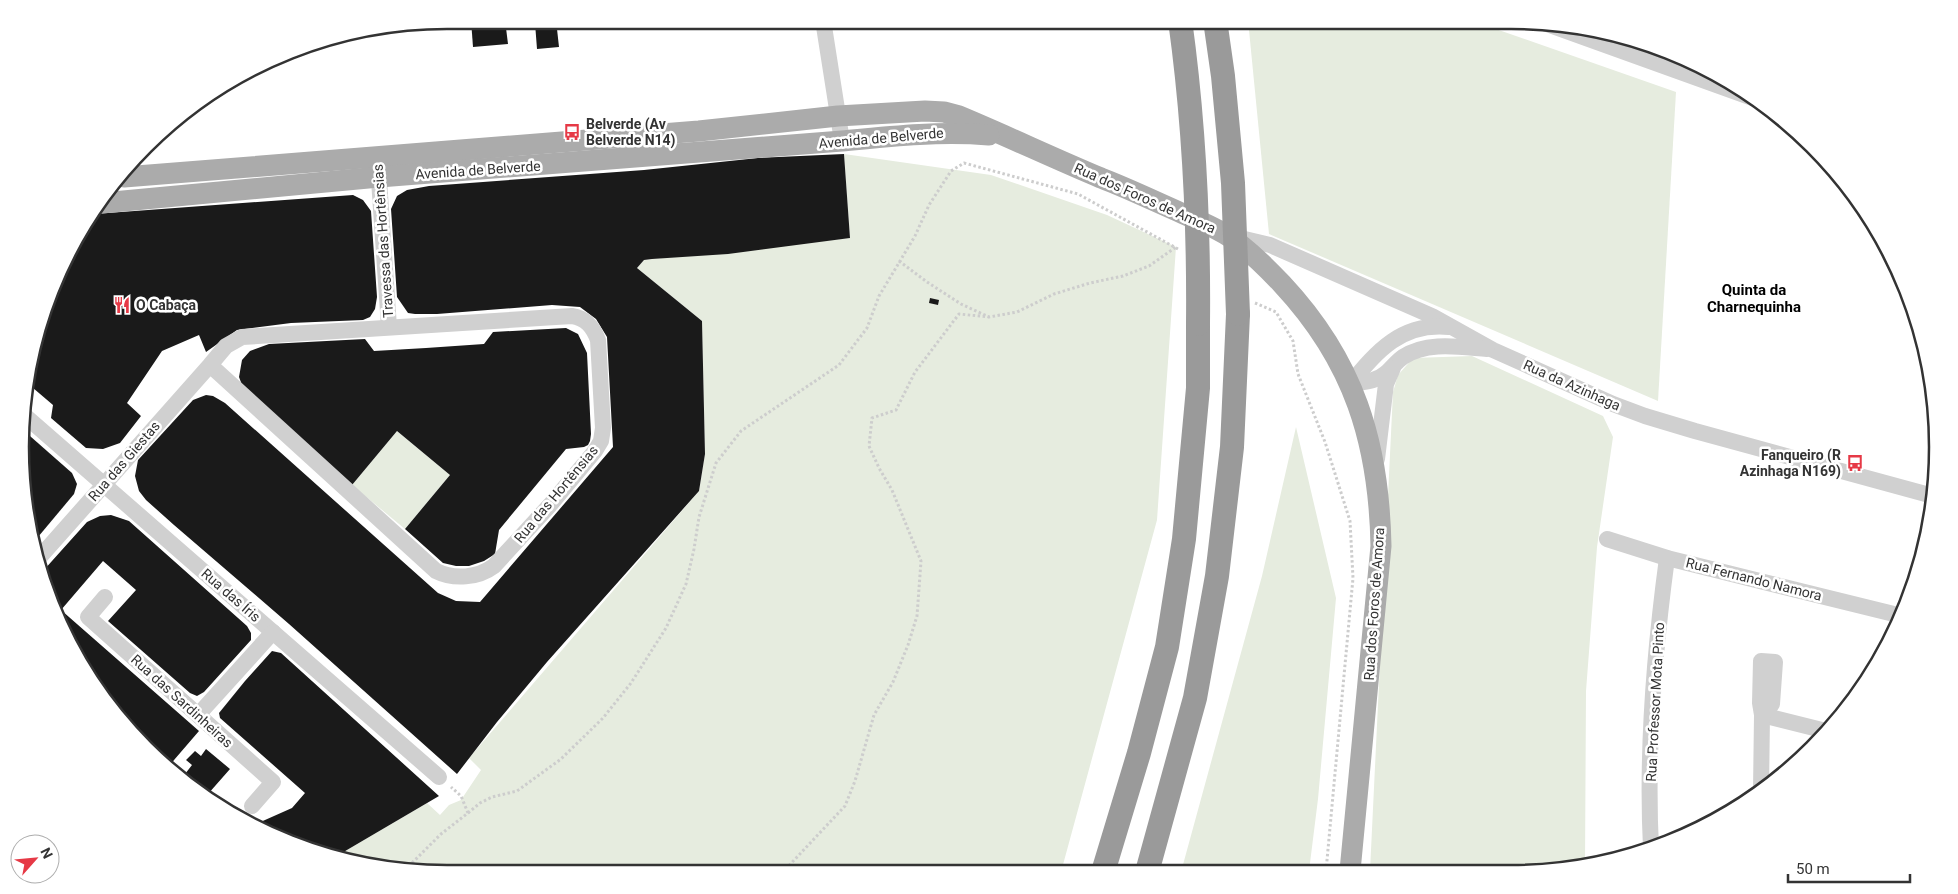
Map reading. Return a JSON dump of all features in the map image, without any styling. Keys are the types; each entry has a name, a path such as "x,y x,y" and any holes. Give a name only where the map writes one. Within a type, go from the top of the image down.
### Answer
{"highway":[{"path":"1105,865 1139,753 1167,647 1184,539 1198,388 1199,260 1189,84 1181,29"},
{"path":"1149,865 1165,813 1195,698 1217,576 1232,447 1245,308 1223,76 1216,29"}],"main road":[{"name":"Avenida de Belverde","path":"128,177 700,130 838,116 925,111 944,112 959,116 1009,137"},
{"name":"Avenida de Belverde","path":"108,202 379,177 928,133 956,132 1009,137"},
{"name":"Rua dos Foros de Amora","path":"1009,137 1038,152 1142,195 1226,234 1268,269 1291,294 1321,332 1350,384 1368,434 1380,510 1381,546 1351,865"}],"street":[{"path":"824,29 842,141"},
{"path":"1572,33 1725,88"},
{"name":"Travessa das Hortênsias","path":"377,156 389,327"},
{"name":"Rua da Azinhaga","path":"1226,234 1270,245 1454,328 1493,350 1613,404 1645,416 1927,494"},
{"name":"Rua das Hortênsias","path":"572,316 586,322 596,333 598,340 603,428 601,441 595,451 550,505 489,570 463,576 449,576 436,571 210,365 226,346 242,337 572,316"},
{"path":"1350,384 1379,351 1406,333 1423,327 1454,328"},
{"path":"1350,384 1380,378 1403,357 1430,347 1453,346 1493,350"},
{"path":"1375,471 1386,384 1395,364"},
{"name":"Rua das Giestas","path":"43,554 210,365"},
{"name":"Rua das Íris","path":"30,420 439,777"},
{"name":"Rua Fernando Namora","path":"1607,539 1667,558 1894,614"},
{"name":"Rua Professor Mota Pinto","path":"1651,841 1649,819 1651,721 1656,640 1667,558"},
{"name":"Rua das Sardinheiras","path":"105,597 88,617 273,782 252,806"},
{"path":"198,716 273,632"},
{"path":"1761,782 1762,715 1819,729"}],"path":[{"path":"412,863 441,834 480,804 492,797 517,791 561,759 603,718 614,704 666,628 686,584 699,517 716,463 741,431 839,365 867,328 879,296 915,236 929,205 951,171 964,164 1078,194 1176,247 1183,254"},
{"path":"790,865 845,806 855,781 874,715 894,682 917,616 921,561 892,490 869,446 872,418 896,410 915,372 959,314 989,317 1017,312 1054,294 1090,283 1123,276 1148,266 1176,247"},
{"path":"899,261 927,282 962,304 989,317"},
{"path":"1245,308 1276,312 1293,341 1298,374 1324,442 1350,521 1352,578 1327,865"},
{"path":"439,777 461,796 468,814"}],"shaded area":[{"path":"1249,29 1496,29 1676,92 1658,401 1269,234"},
{"path":"844,154 991,175 1107,215 1176,247 1157,520 1063,865 447,865 392,862 343,852 427,803 440,815 449,805 461,800 481,770 469,758 699,491 705,454 702,321 637,268 644,260 850,238"},
{"path":"1472,356 1603,416 1613,437 1597,547 1586,691 1585,858 1566,862 1511,865 1370,865 1393,392 1398,375 1413,358"},
{"path":"1296,427 1336,598 1318,799 1310,865 1183,865 1262,576"},
{"path":"397,431 450,475 405,529 352,485"}],"building":[{"path":"472,29 506,29 508,44 473,47"},
{"path":"535,29 557,29 559,47 537,49"},
{"path":"844,154 850,238 728,254 644,260 637,268 702,321 705,454 699,491 547,662 457,774 289,624 174,525 146,500 139,491 135,476 138,460 193,400 206,395 213,396 225,403 438,593 456,601 480,602 613,447 607,337 596,319 580,307 552,305 437,314 408,313 397,297 391,209 397,196 407,190 429,186 644,170 758,158"},
{"path":"353,195 363,200 371,211 377,297 375,309 370,317 363,320 291,323 237,330 206,352 199,335 162,351 127,403 141,416 120,443 103,449 86,448 51,418 53,405 33,388 43,339 61,287 72,262 100,214"},
{"path":"930,298 939,300 938,305 929,303"},
{"path":"566,328 578,334 587,353 590,441 584,447 566,449 499,530 495,554 484,561 469,566 443,563 405,529 450,475 397,431 352,485 242,385 239,377 242,360 250,351 269,344 365,339 374,351 484,344 493,332"},
{"path":"29,436 72,473 77,484 74,494 39,536 32,502"},
{"path":"111,515 129,521 247,626 251,633 251,640 204,692 197,696 190,693 108,621 136,590 103,561 62,609 47,567 87,522 100,516"},
{"path":"63,612 199,731 172,762 171,761 151,743 115,702 85,656"},
{"path":"272,651 281,653 439,796 343,852 313,843 261,822 292,808 305,793 220,718 219,713"},
{"path":"206,749 230,769 210,792 185,773 192,765 186,760 195,751 201,756"}],"place":[{"name":"Belverde (Av Belverde N14)","path":"572,132"},
{"name":"O Cabaça","path":"122,305"},
{"name":"Fanqueiro (R Azinhaga N169)","path":"1855,463"}],"district":[{"name":"Quinta da Charnequinha","path":"1754,298"}]}
